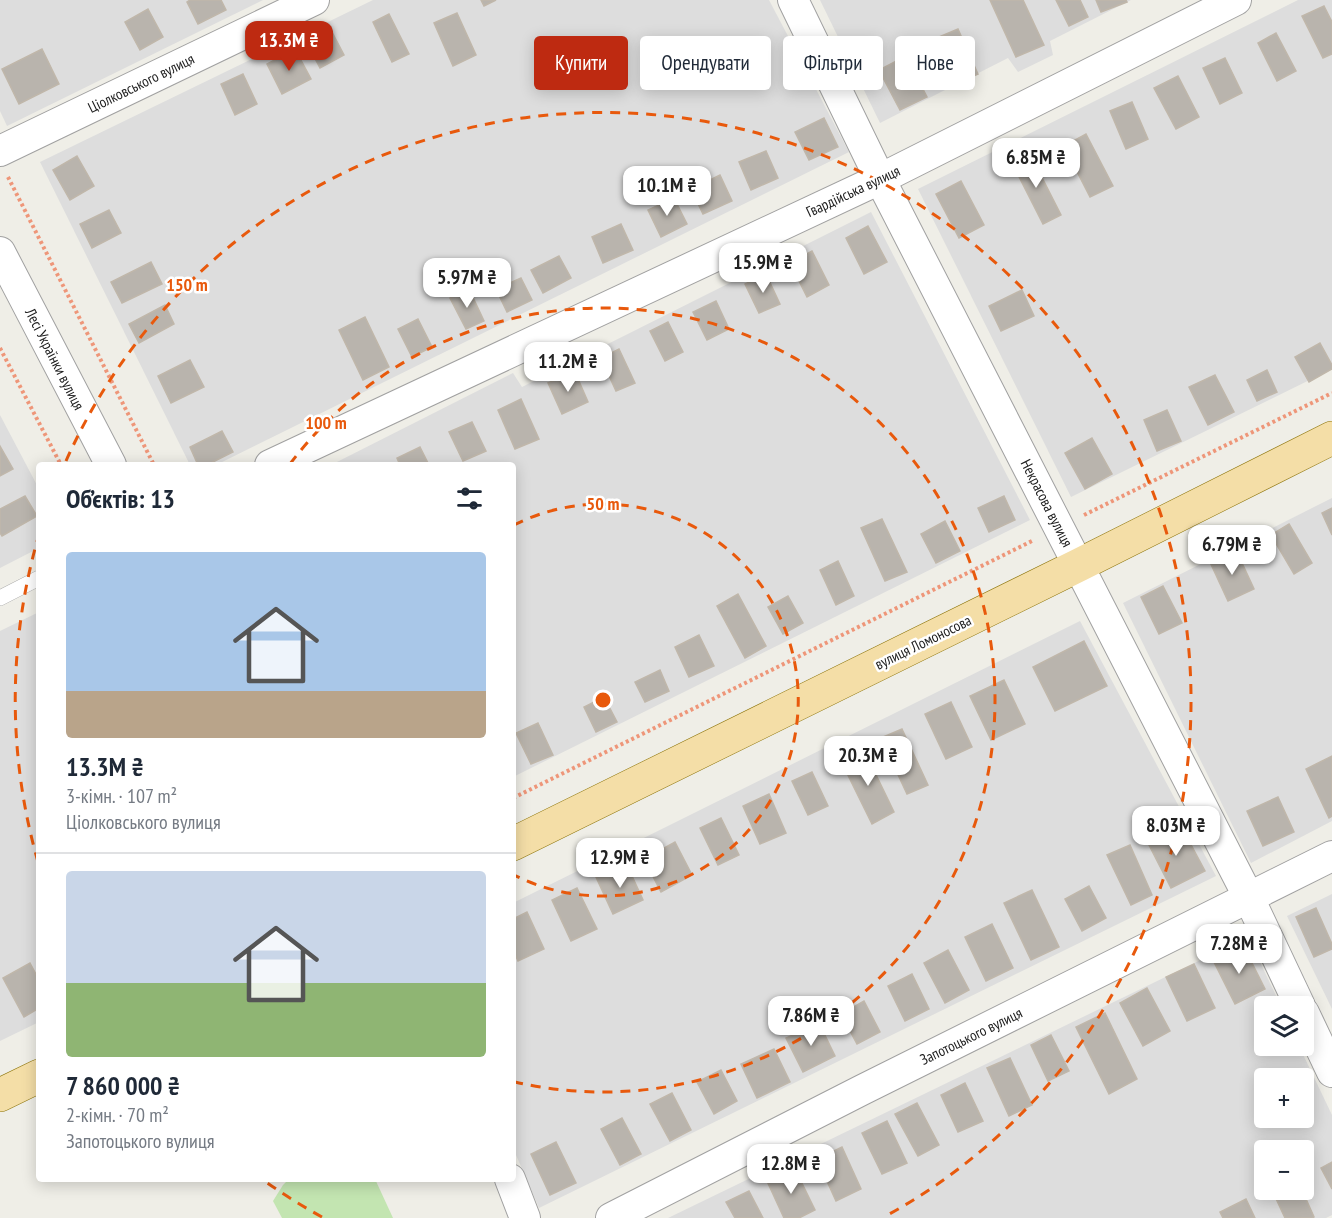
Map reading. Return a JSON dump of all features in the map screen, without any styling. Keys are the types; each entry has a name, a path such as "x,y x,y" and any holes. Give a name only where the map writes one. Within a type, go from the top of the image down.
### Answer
{"main road":[{"name":"вулиця Ломоносова","path":"516,843 1079,566 1332,438"},
{"path":"0,1095 36,1077"}],"street":[{"name":"Ціолковського вулиця","path":"3,161 314,0"},
{"name":"Некрасова вулиця","path":"793,0 880,179 1248,898 1295,996"},
{"name":"Гвардійська вулиця","path":"276,462 880,179 1236,0"},
{"name":"Лесі Українки вулиця","path":"0,252 109,462"},
{"name":"Запотоцького вулиця","path":"611,1218 1332,856"},
{"path":"1314,1034 1332,1072"},
{"path":"511,1182 525,1218"}],"lane":[{"path":"0,598 36,580"}],"path":[{"path":"3,161 153,462"},
{"path":"0,348 59,462"},
{"path":"516,797 1332,393"}],"shaded area":[{"path":"0,0 263,0 7,126 0,111"},
{"path":"373,0 769,0 788,36 783,36 783,90 816,90 849,152 222,462 189,462 40,162"},
{"path":"820,0 1131,0 1050,41 1053,55 1018,72 1008,58 975,75 975,36 895,36 895,90 945,90 880,123 864,90 883,90 883,36 838,36"},
{"path":"1298,0 1332,0 1332,369 1071,497 918,189"},
{"path":"871,212 1030,520 516,776 516,462 337,462 513,373 522,387"},
{"path":"0,415 36,483 36,550 0,568"},
{"path":"1332,498 1332,821 1251,863 1123,603"},
{"path":"36,613 36,1023 0,1041 0,631"},
{"path":"1080,621 1216,876 539,1208 516,1155 516,902"},
{"path":"1332,894 1332,1009 1287,916"},
{"path":"1248,937 1276,996 1254,996 1254,1056 1304,1056 1310,1068 1254,1068 1254,1128 1314,1128 1314,1077 1332,1115 1332,1215 1326,1218 668,1218"}],"green space":[{"path":"286,1182 376,1182 393,1218 282,1218 273,1201"}],"building":[{"path":"190,0 221,0 226,10 198,24 187,2"},
{"path":"481,0 496,0 484,6"},
{"path":"990,0 1023,0 1044,45 1016,57"},
{"path":"1056,0 1080,0 1088,17 1069,26"},
{"path":"1096,0 1126,0 1127,2 1101,12"},
{"path":"1324,6 1332,22 1332,54 1323,58 1302,16"},
{"path":"148,9 163,37 140,50 125,22"},
{"path":"457,13 476,55 453,66 434,23"},
{"path":"389,14 409,54 392,62 373,22"},
{"path":"958,29 961,36 941,36"},
{"path":"332,32 344,55 320,68 308,45"},
{"path":"1276,33 1296,71 1277,81 1258,43"},
{"path":"42,49 59,84 19,104 2,69"},
{"path":"295,49 311,79 282,94 267,64"},
{"path":"1225,58 1242,93 1220,104 1203,68"},
{"path":"895,62 895,90 923,90 927,97 900,110 883,78 883,68"},
{"path":"243,74 257,104 235,115 221,84"},
{"path":"1178,76 1199,117 1176,129 1154,88"},
{"path":"1132,102 1148,139 1126,149 1110,111"},
{"path":"824,118 838,147 809,160 795,132"},
{"path":"1086,134 1113,186 1090,197 1064,146"},
{"path":"766,151 778,178 751,190 739,162"},
{"path":"1030,154 1061,215 1043,224 1012,163"},
{"path":"77,156 94,186 70,200 53,170"},
{"path":"720,175 732,201 703,214 691,189"},
{"path":"961,181 984,225 959,238 936,194"},
{"path":"674,198 687,224 661,237 648,210"},
{"path":"109,210 121,233 92,248 80,224"},
{"path":"621,224 633,250 603,263 592,237"},
{"path":"868,226 887,262 864,274 846,238"},
{"path":"812,251 829,285 807,297 790,263"},
{"path":"559,256 571,278 543,293 531,270"},
{"path":"151,262 162,284 122,303 111,282"},
{"path":"766,274 780,304 759,313 745,284"},
{"path":"521,278 532,300 507,312 496,289"},
{"path":"469,289 484,321 466,329 450,298"},
{"path":"1022,290 1034,316 1001,331 989,306"},
{"path":"716,301 729,329 707,340 693,312"},
{"path":"165,305 174,324 139,343 129,324"},
{"path":"365,317 389,367 363,380 339,330"},
{"path":"418,319 432,347 412,357 398,329"},
{"path":"668,322 683,352 665,361 650,331"},
{"path":"1320,343 1332,369 1309,382 1295,357"},
{"path":"619,349 635,383 616,391 601,358"},
{"path":"190,360 204,387 171,403 158,376"},
{"path":"1267,370 1277,392 1257,401 1247,380"},
{"path":"575,372 588,402 562,414 548,383"},
{"path":"1215,375 1234,412 1208,425 1189,387"},
{"path":"521,399 539,439 515,449 498,410"},
{"path":"1167,410 1181,441 1157,451 1144,420"},
{"path":"472,422 486,451 463,461 449,432"},
{"path":"222,431 233,452 213,462 197,462 190,447"},
{"path":"1092,438 1112,474 1085,489 1065,453"},
{"path":"0,446 13,469 0,476"},
{"path":"420,447 428,462 399,462 397,458"},
{"path":"25,496 36,517 2,536 0,509"},
{"path":"1004,496 1015,520 989,532 978,508"},
{"path":"1332,508 1332,535 1322,513"},
{"path":"882,519 907,572 885,581 861,528"},
{"path":"945,521 960,551 936,563 921,534"},
{"path":"1289,524 1312,563 1294,574 1271,535"},
{"path":"1236,550 1254,589 1228,601 1210,562"},
{"path":"838,561 854,596 836,605 820,570"},
{"path":"1163,586 1182,623 1159,634 1141,597"},
{"path":"738,594 766,646 745,658 717,606"},
{"path":"788,596 803,623 783,634 768,607"},
{"path":"699,635 714,666 689,677 675,647"},
{"path":"1084,641 1107,686 1055,711 1033,667"},
{"path":"660,670 669,691 645,702 635,682"},
{"path":"1004,680 1025,724 991,740 970,696"},
{"path":"604,697 617,722 596,732 584,707"},
{"path":"951,702 972,747 946,759 925,714"},
{"path":"538,723 553,755 531,764 516,733"},
{"path":"902,729 928,785 907,794 881,738"},
{"path":"864,750 894,812 872,824 841,761"},
{"path":"1332,756 1332,816 1329,818 1306,769"},
{"path":"812,772 828,806 808,815 792,781"},
{"path":"769,794 786,833 760,844 743,806"},
{"path":"1278,797 1294,832 1263,846 1247,811"},
{"path":"721,818 739,855 718,865 700,828"},
{"path":"1181,826 1205,871 1171,888 1148,843"},
{"path":"675,842 692,875 661,892 644,859"},
{"path":"1130,845 1152,895 1131,905 1107,855"},
{"path":"626,863 643,900 613,914 596,877"},
{"path":"1089,886 1106,918 1082,931 1065,899"},
{"path":"577,888 597,929 571,941 552,900"},
{"path":"1032,890 1059,947 1031,960 1004,903"},
{"path":"1316,908 1332,944 1332,949 1314,957 1296,917"},
{"path":"527,912 544,949 518,961 516,956 516,918"},
{"path":"992,924 1013,968 986,981 965,937"},
{"path":"1243,945 1265,989 1235,1004 1213,960"},
{"path":"948,950 969,990 945,1003 924,963"},
{"path":"30,963 36,974 36,1010 24,1017 3,978"},
{"path":"1194,964 1215,1008 1187,1021 1166,977"},
{"path":"912,974 929,1009 905,1021 888,986"},
{"path":"1147,988 1170,1031 1143,1046 1120,1003"},
{"path":"864,1001 880,1032 857,1044 841,1014"},
{"path":"1105,1013 1137,1079 1109,1094 1076,1027"},
{"path":"819,1023 835,1056 803,1072 786,1038"},
{"path":"1051,1035 1069,1071 1048,1081 1031,1045"},
{"path":"774,1049 790,1082 757,1098 741,1064"},
{"path":"1010,1058 1032,1105 1009,1116 987,1068"},
{"path":"721,1070 737,1101 714,1114 697,1082"},
{"path":"965,1083 983,1121 958,1132 941,1095"},
{"path":"672,1093 691,1130 670,1141 650,1104"},
{"path":"917,1103 939,1145 918,1156 895,1114"},
{"path":"622,1118 641,1154 620,1165 601,1129"},
{"path":"887,1121 907,1163 882,1174 862,1133"},
{"path":"556,1142 576,1183 550,1195 531,1154"},
{"path":"842,1147 861,1189 836,1201 817,1159"},
{"path":"1332,1162 1332,1189 1321,1168"},
{"path":"794,1167 815,1210 799,1218 784,1218 767,1181"},
{"path":"749,1191 763,1218 735,1218 726,1202"},
{"path":"1246,1199 1255,1218 1223,1218 1220,1212"},
{"path":"1277,1200 1306,1200 1314,1217 1312,1218 1285,1218"}]}
